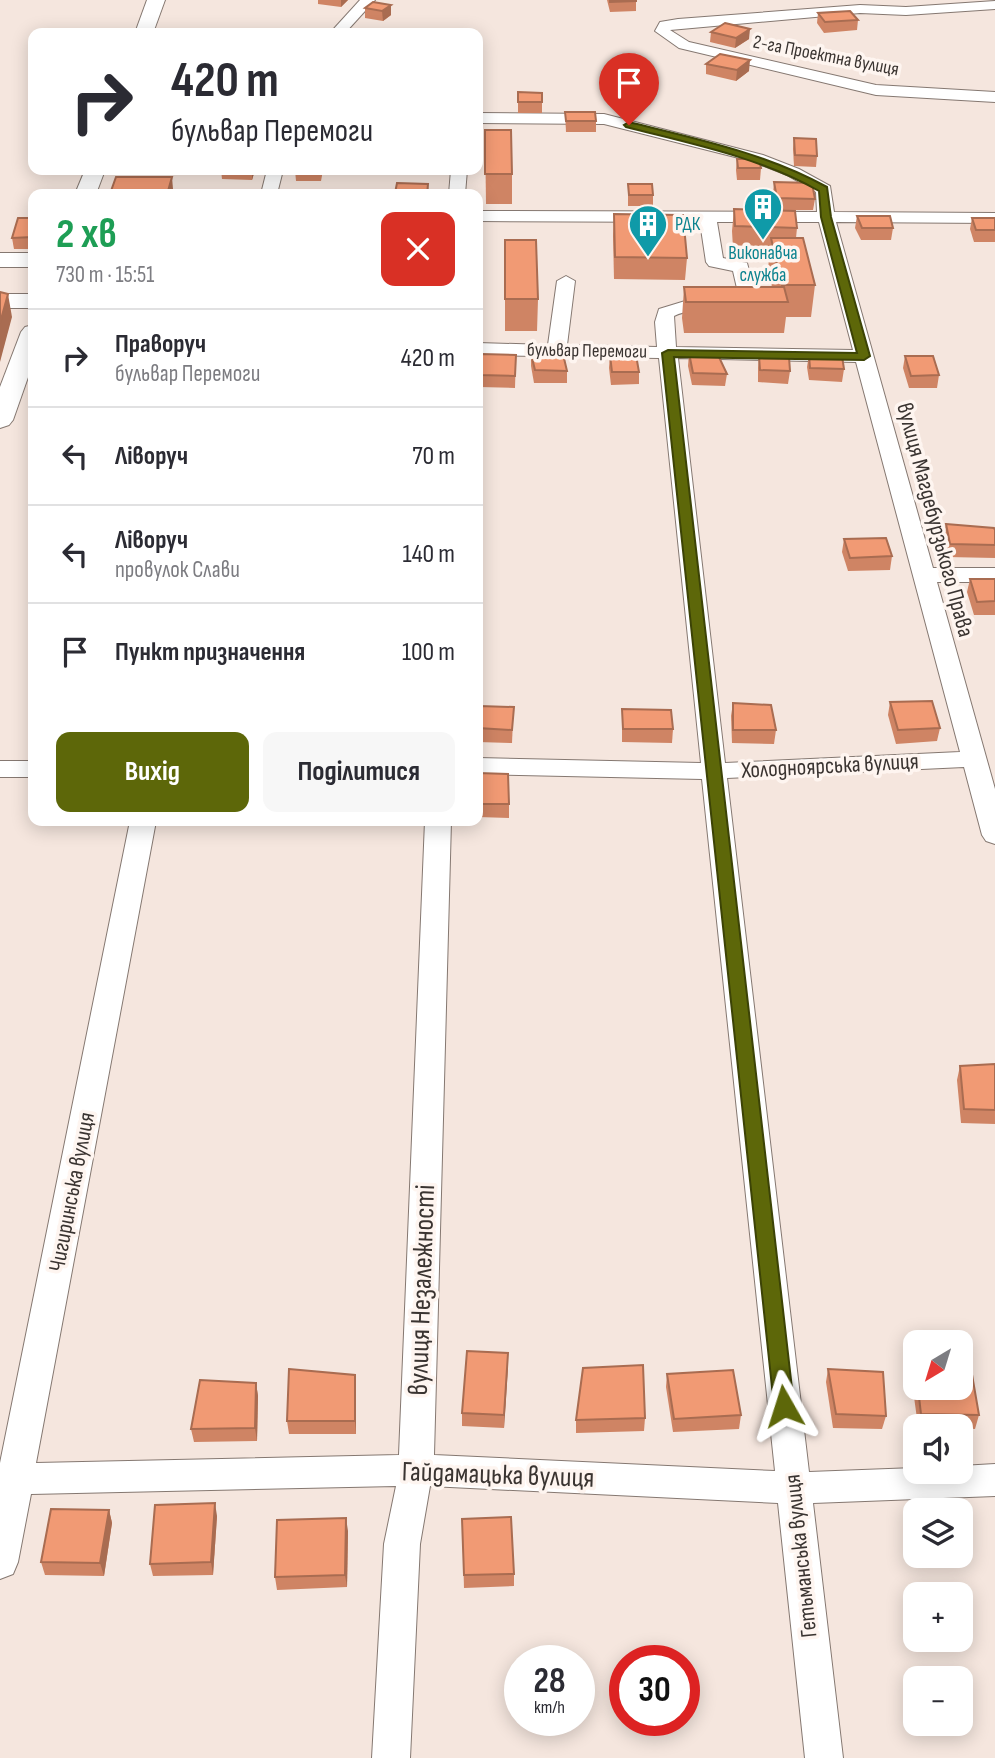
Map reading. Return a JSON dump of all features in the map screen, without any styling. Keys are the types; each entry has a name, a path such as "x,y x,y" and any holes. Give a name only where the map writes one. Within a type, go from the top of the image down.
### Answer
{"main road":[{"path":"146,28 156,0"},
{"path":"0,260 28,260"},
{"path":"0,300 28,301"},
{"path":"0,420 28,350"}],"street":[{"path":"342,28 368,0"},
{"name":"2-га Проектна вулиця","path":"995,5 906,11 860,9 665,25 662,31 684,45 807,76 876,90 995,97"},
{"name":"вулиця Магдебурзького Права","path":"483,118 604,119 757,158 793,172 824,190 826,217 995,835"},
{"path":"483,216 995,218"},
{"name":"Гетьманська вулиця","path":"708,217 715,261 741,267 749,303 699,303 674,307 664,313 824,1758"},
{"path":"557,351 566,281"},
{"name":"бульвар Перемоги","path":"483,349 864,356"},
{"path":"923,575 995,575"},
{"name":"Холодноярська вулиця","path":"483,766 714,771 973,759"},
{"path":"0,769 28,769"},
{"name":"Чигиринська вулиця","path":"0,1562 8,1479 141,826"},
{"name":"вулиця Незалежності","path":"391,1758 402,1544 416,1470 438,826"},
{"name":"Гайдамацька вулиця","path":"8,1479 416,1470 793,1488 995,1480"}],"building":[{"path":"636,0 636,1 610,2"},
{"path":"373,2 391,5 382,11 365,8"},
{"path":"850,11 858,20 825,22 818,13"},
{"path":"725,23 750,29 736,38 711,32"},
{"path":"720,54 750,60 737,70 706,64"},
{"path":"518,92 542,93 542,102 518,102"},
{"path":"565,112 595,112 596,121 566,121"},
{"path":"485,130 511,130 512,174 485,174"},
{"path":"794,138 816,139 817,156 795,155"},
{"path":"737,159 759,159 761,168 738,168"},
{"path":"116,177 172,177 169,189 112,189"},
{"path":"774,182 812,183 815,199 777,198"},
{"path":"397,183 428,184 428,189 396,189"},
{"path":"628,184 652,184 653,195 629,195"},
{"path":"734,209 795,211 797,228 735,226"},
{"path":"614,214 683,215 687,258 615,257"},
{"path":"857,216 890,216 893,228 862,228"},
{"path":"18,218 28,218 28,237 12,238"},
{"path":"972,218 995,218 995,230 976,230"},
{"path":"771,238 803,238 815,285 782,285"},
{"path":"505,240 536,240 538,299 505,299"},
{"path":"684,287 784,287 788,302 686,302"},
{"path":"0,292 8,294 0,323"},
{"path":"689,353 718,355 727,374 693,373"},
{"path":"483,354 516,355 515,376 483,375"},
{"path":"531,354 563,354 567,371 535,370"},
{"path":"610,355 636,355 639,372 612,372"},
{"path":"809,355 842,356 844,369 810,368"},
{"path":"759,356 789,357 790,371 760,370"},
{"path":"905,356 933,356 939,375 911,376"},
{"path":"946,524 994,528 995,545 950,544"},
{"path":"886,538 892,556 850,558 844,539"},
{"path":"970,579 995,579 995,601 977,602"},
{"path":"932,701 940,728 898,730 890,702"},
{"path":"733,703 771,705 776,730 733,730"},
{"path":"483,706 514,707 512,730 483,728"},
{"path":"622,709 671,710 673,729 623,729"},
{"path":"483,773 508,774 509,804 483,804"},
{"path":"995,1064 995,1110 964,1109 960,1066"},
{"path":"467,1351 508,1353 504,1415 462,1413"},
{"path":"643,1365 645,1418 576,1420 583,1368"},
{"path":"289,1369 355,1375 355,1421 287,1421"},
{"path":"828,1369 883,1372 886,1416 836,1414"},
{"path":"733,1370 741,1415 674,1419 667,1374"},
{"path":"200,1380 256,1383 255,1428 191,1429"},
{"path":"973,1380 979,1415 921,1414 919,1400 973,1400"},
{"path":"215,1503 211,1562 150,1564 155,1505"},
{"path":"51,1509 109,1510 100,1563 41,1562"},
{"path":"511,1517 514,1574 464,1575 462,1519"},
{"path":"346,1518 345,1575 275,1577 277,1520"}],"place":[{"name":"Виконавча служба","path":"763,241"},
{"name":"РДК","path":"648,258"}],"route":[{"path":"629,125 757,158 793,172 824,190 826,217 864,356 668,353 784,1406"}]}
